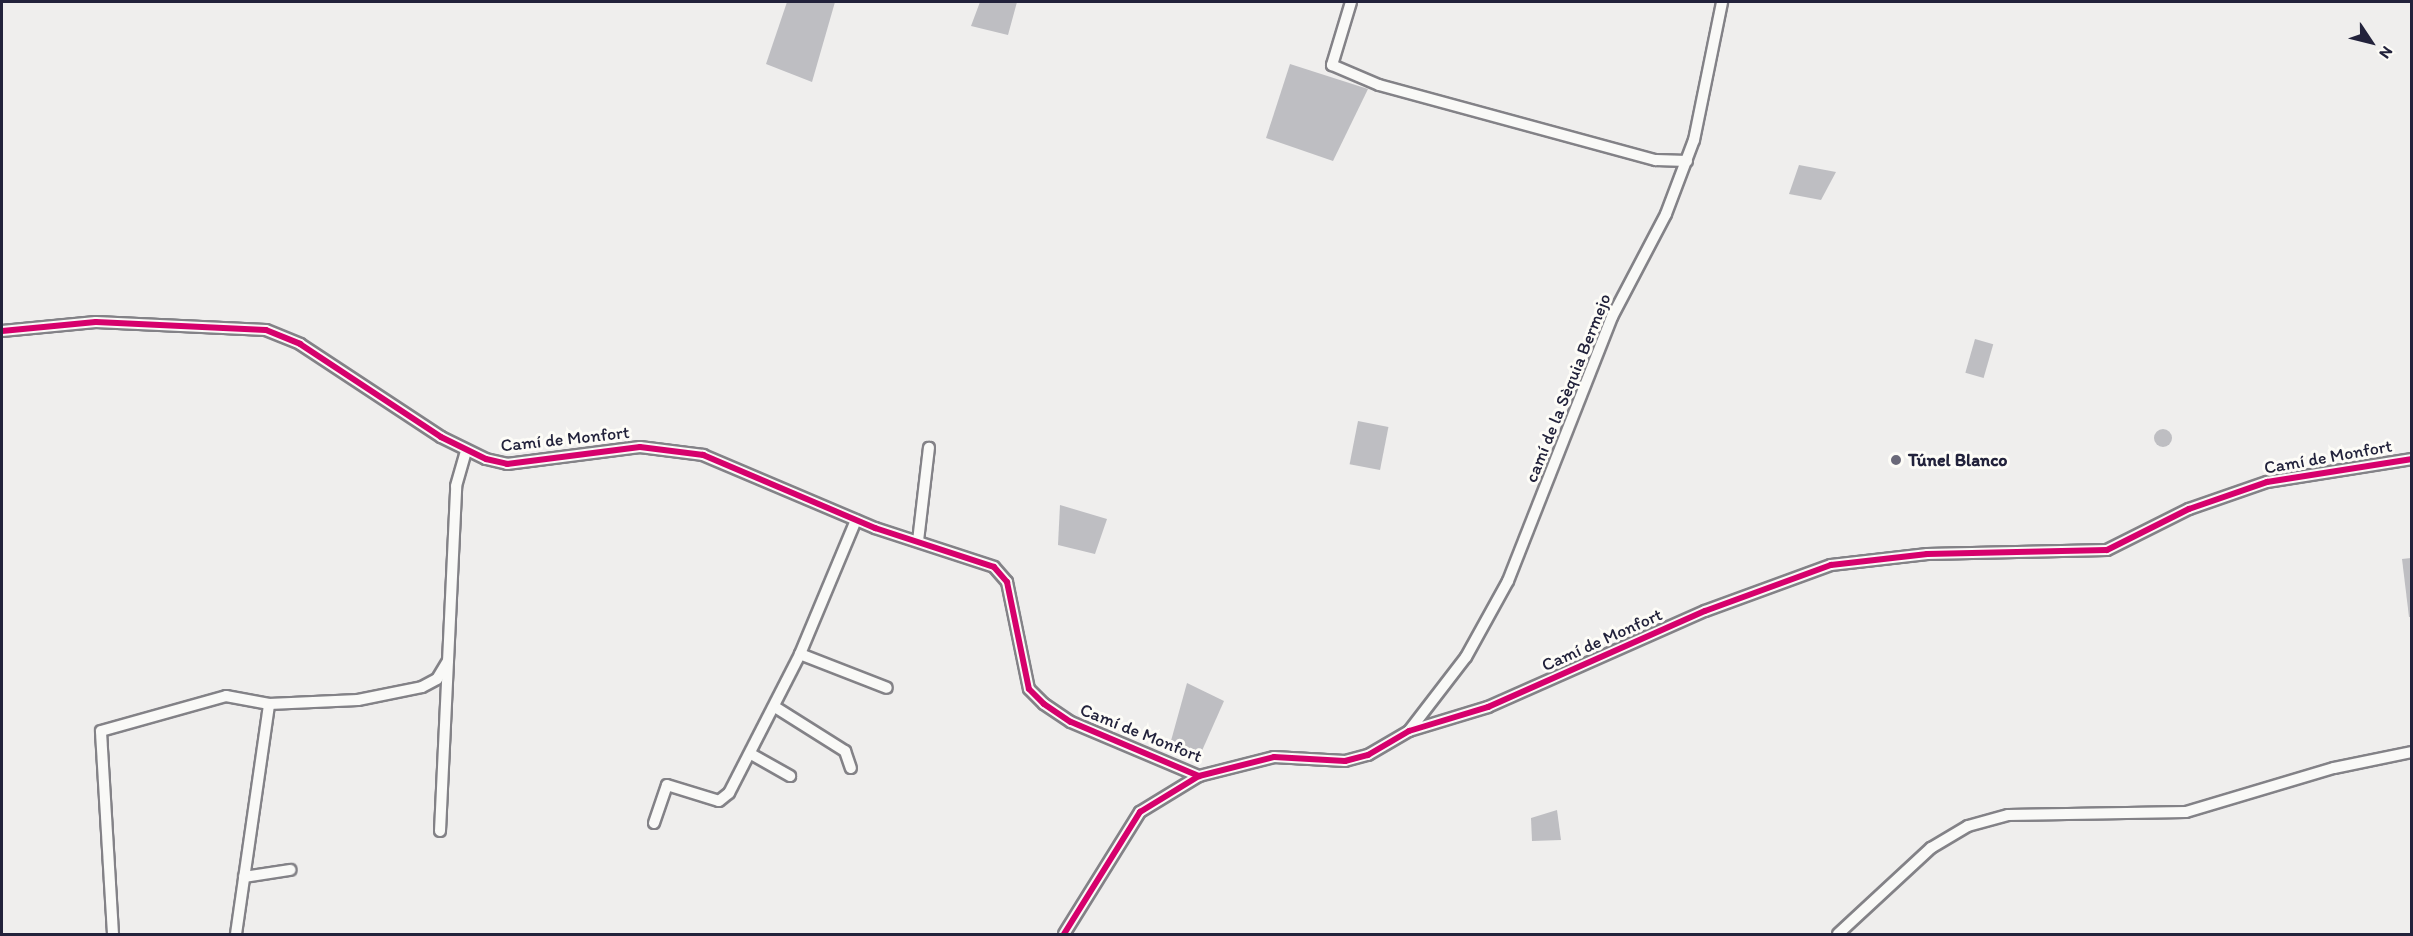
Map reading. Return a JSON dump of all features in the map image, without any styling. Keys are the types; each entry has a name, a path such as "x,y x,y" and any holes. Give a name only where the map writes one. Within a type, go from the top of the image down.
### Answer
{"street":[{"path":"1351,2 1332,65 1379,85 1656,160 1687,161"},
{"name":"camí de la Sèquia Bermejo","path":"1409,731 1466,657 1508,581 1612,317 1687,161 1722,2"},
{"name":"Camí de Monfort","path":"2,331 96,322 231,326 281,333 466,452 507,464 612,449 667,448 702,455 856,520 918,541 974,556 1007,582 1029,689 1044,704 1071,722 1199,776 1274,757 1345,761 1368,755 1409,731 1488,707 1705,611 1831,565 1927,554 2107,550 2189,509 2267,482 2412,459"},
{"path":"918,541 929,448"},
{"path":"440,831 456,486 466,452"},
{"path":"654,824 667,785 719,801 751,754 800,654 856,520"},
{"path":"800,654 887,688"},
{"path":"113,934 101,731 226,696 269,704 358,700 422,687 437,679 448,661"},
{"path":"236,934 269,704"},
{"path":"775,707 845,751 851,768"},
{"path":"1838,934 1931,849 1968,826 2008,815 2186,812 2334,768 2412,752"},
{"path":"751,754 790,776"},
{"path":"1064,934 1140,812 1199,776"},
{"path":"244,877 290,870"}],"shaded area":[{"path":"787,2 835,2 812,82 766,64"},
{"path":"980,2 1017,2 1008,35 971,26"},
{"path":"1290,64 1368,89 1333,161 1266,138"},
{"path":"1799,165 1836,172 1821,200 1789,194"},
{"path":"1975,339 1993,344 1984,378 1965,373"},
{"path":"1358,421 1388,427 1380,470 1350,464"},
{"path":"2159,429 2167,429 2172,434 2170,445 2159,447 2154,442 2154,434"},
{"path":"1060,505 1107,519 1095,554 1058,545"},
{"path":"2411,558 2412,617 2409,617 2402,559"},
{"path":"1187,683 1224,701 1197,762 1169,748"},
{"path":"1557,810 1561,840 1532,841 1531,818"}],"cycle path":[{"path":"2,331 96,322 266,330 300,344 441,437 486,459 507,464 640,447 703,455 875,528 994,567 1007,582 1029,689 1044,704 1071,722 1199,776"},
{"path":"1064,934 1140,812 1199,776 1274,757 1345,761 1368,755 1409,731 1488,707 1705,611 1831,565 1927,554 2107,550 2189,509 2267,482 2412,459"}],"place":[{"name":"Túnel Blanco","path":"1896,460"}]}
